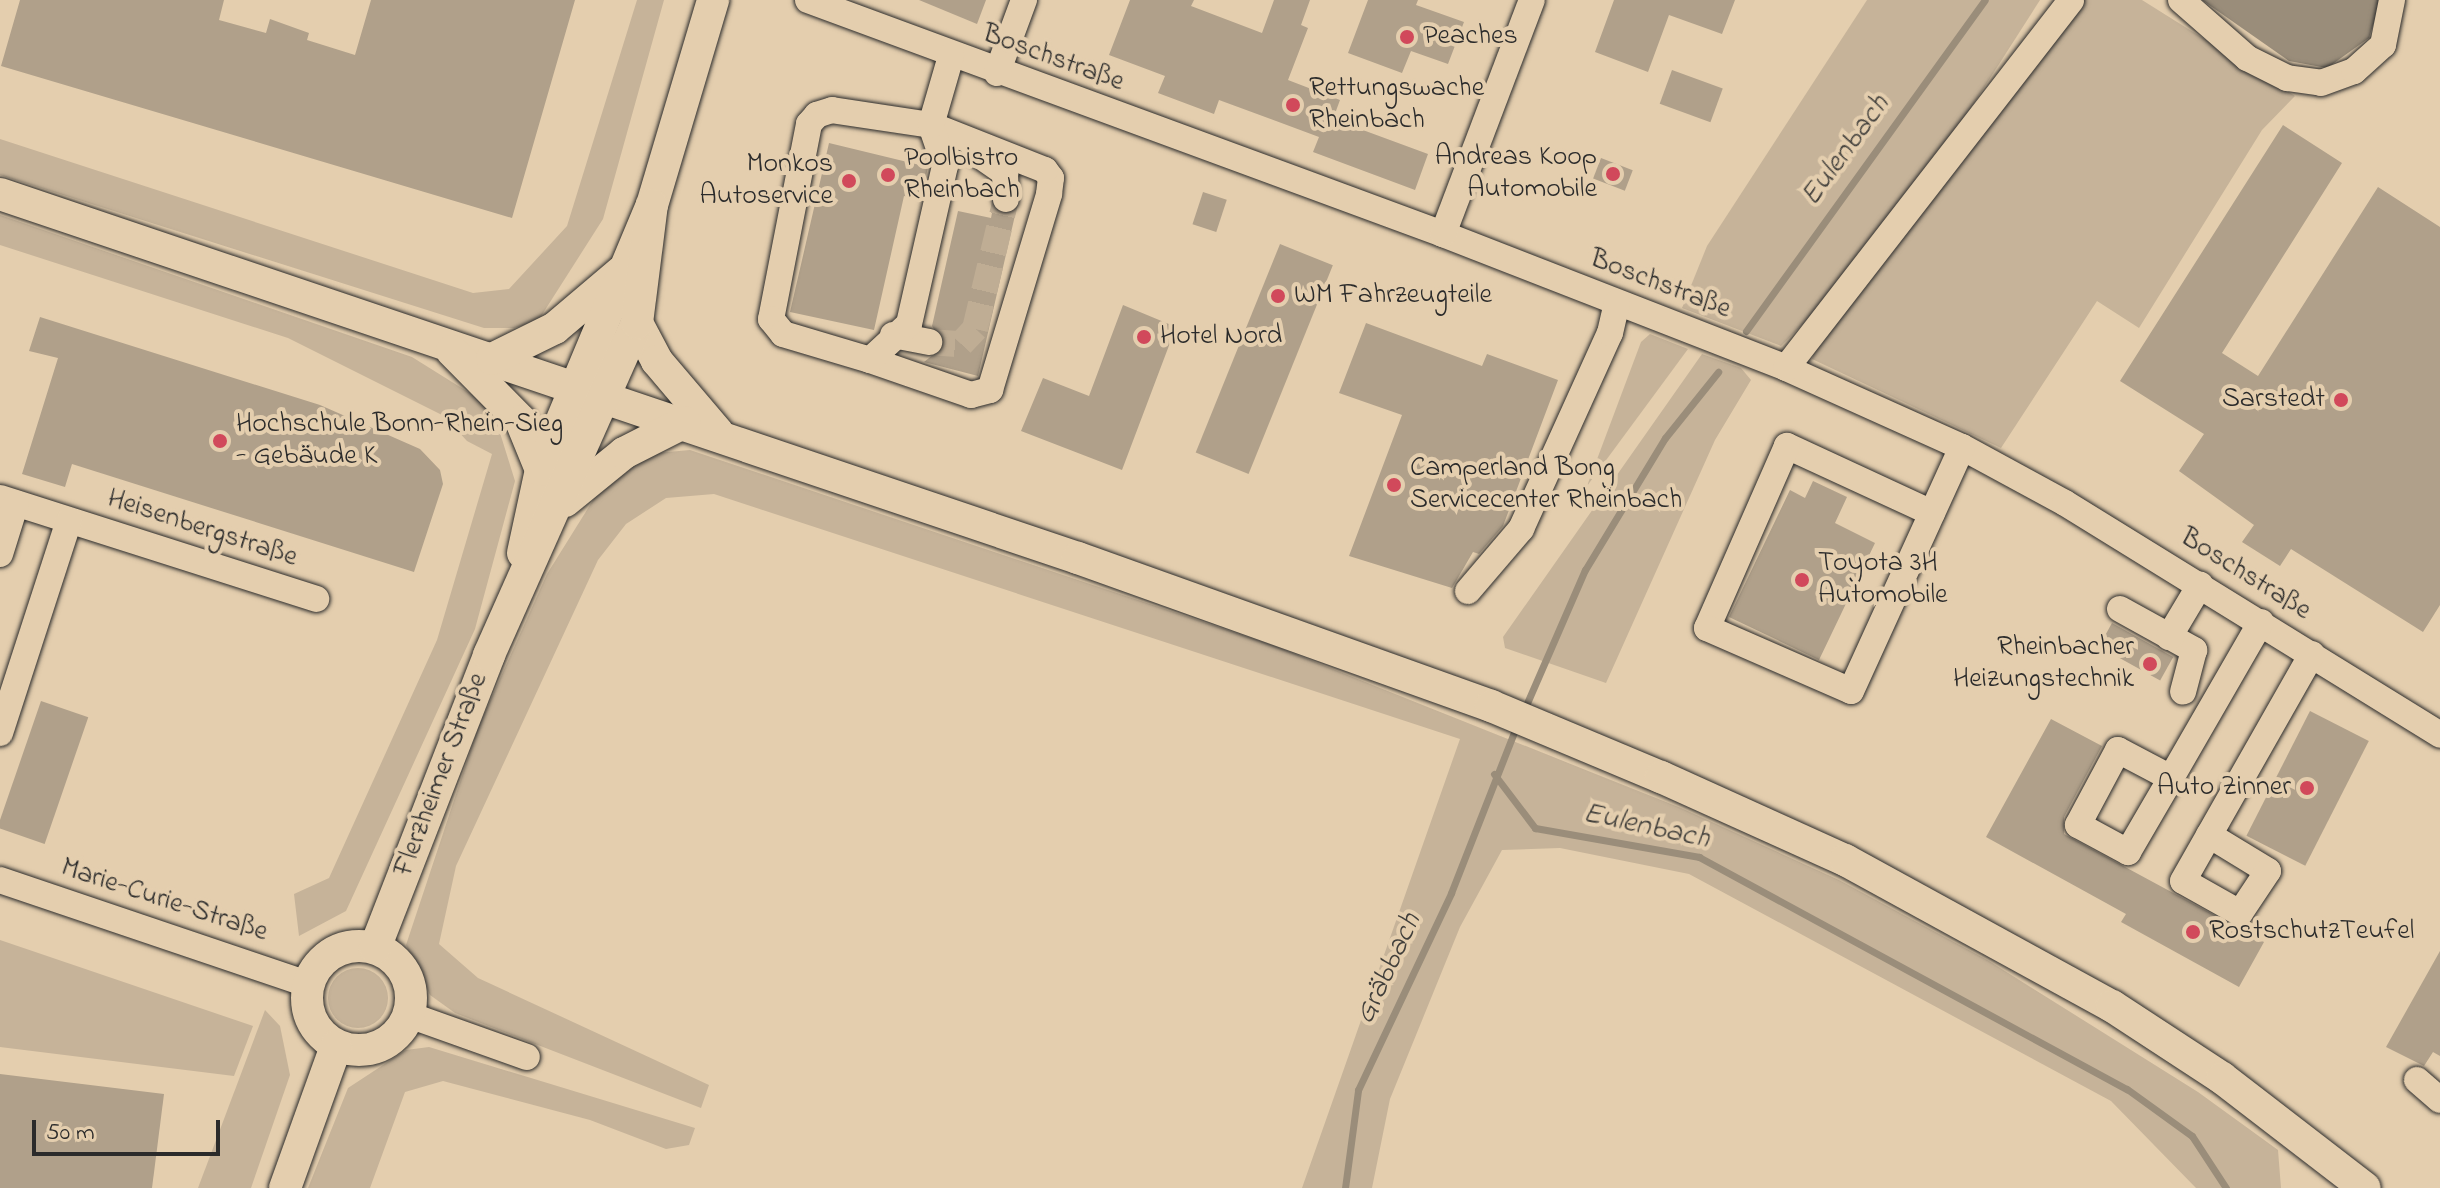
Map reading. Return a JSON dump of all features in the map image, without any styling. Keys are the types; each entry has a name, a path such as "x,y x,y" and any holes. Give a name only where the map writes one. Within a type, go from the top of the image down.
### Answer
{"main road":[{"name":"Flerzheimer Straße","path":"513,603 541,470 573,386 652,205 713,0"},
{"path":"0,194 718,433 1491,706 1845,860 2020,954 2222,1078 2365,1188"},
{"name":"Flerzheimer Straße","path":"375,948 513,603 607,398 637,323 652,205"},
{"path":"492,359 555,328 627,268"},
{"path":"637,323 657,361 718,433"},
{"path":"444,343 521,421 541,470"},
{"path":"559,506 624,453 685,422"},
{"path":"342,948 375,948 402,967 411,998 409,1015 387,1042 371,1049 336,1046 311,1020 308,984 326,956 342,948"},
{"path":"285,1188 336,1046"}],"street":[{"name":"Boschstraße","path":"808,0 997,73 1443,234 1786,368 1962,447 2200,585 2440,735"},
{"path":"997,73 1024,0"},
{"path":"1443,234 1532,0"},
{"path":"1786,368 2071,0"},
{"path":"2181,0 2247,58 2287,78 2321,83 2354,71 2383,45 2392,0"},
{"path":"870,360 893,335 909,324 945,166 931,125 951,56"},
{"path":"832,110 931,125 1045,170 1051,178 1049,194 990,390 971,395 870,360 783,334 771,319 809,124 832,110"},
{"path":"931,125 993,159 1005,173 1006,199"},
{"path":"1468,591 1521,529 1610,333 1617,303"},
{"path":"893,335 929,342"},
{"path":"1932,513 1787,446 1707,628 1851,691 1932,513 1962,447"},
{"name":"Heisenbergstraße","path":"0,554 8,501 316,599"},
{"name":"Heisenbergstraße","path":"0,733 69,521"},
{"path":"2169,637 2200,585"},
{"path":"2120,609 2194,650 2183,692"},
{"path":"2171,778 2261,622"},
{"path":"2209,835 2312,654"},
{"name":"Marie-Curie-Straße","path":"0,880 308,984"},
{"path":"409,1015 527,1057"},
{"path":"2417,1080 2440,1100"}],"shaded area":[{"path":"637,0 664,0 603,219 538,321 514,328 484,328 0,175 0,139 473,293 509,289 567,226"},
{"path":"1867,0 2040,0 1928,175 1833,294 1781,346 1682,308 1707,246"},
{"path":"2081,0 2142,0 2295,96 2262,130 2139,328 2097,301 2001,448 1812,359 1824,325"},
{"path":"2202,0 2381,0 2369,38 2327,68 2289,61"},
{"path":"0,215 412,357 492,407 515,481 475,629 346,911 299,936 294,894 329,878 437,640 492,454 467,441 444,416 288,338 0,245"},
{"path":"1650,334 1688,349 1587,486 1641,342"},
{"path":"1702,354 1741,368 1751,380 1715,440 1606,683 1505,648 1503,637"},
{"path":"690,450 1275,646 1681,808 1839,880 1989,961 2198,1092 2278,1150 2281,1188 2196,1188 2111,1101 1689,874 1560,848 1502,850 1460,927 1390,1099 1372,1188 1302,1188 1460,739 714,494 666,498 626,524 598,560 456,866 439,944 478,978 709,1085 701,1108 455,1013 430,995 406,945 478,728 547,574 600,489 622,468 657,453"},
{"path":"0,940 253,1026 234,1076 0,1047"},
{"path":"358,968 369,970 379,977 386,987 386,1009 379,1019 369,1026 358,1028 347,1026 337,1019 330,1009 328,998 330,987 337,977 347,970"},
{"path":"265,1010 280,1026 290,1075 251,1188 198,1188"},
{"path":"429,1047 695,1128 689,1145 666,1149 590,1120 443,1081 405,1092 370,1188 308,1188 348,1088 406,1050"}],"building":[{"path":"20,0 224,0 219,20 266,33 270,19 309,33 307,40 355,55 371,0 575,0 512,218 1,66"},
{"path":"919,0 986,0 977,24"},
{"path":"1130,0 1194,0 1191,6 1262,33 1274,0 1310,0 1301,25 1308,28 1288,80 1340,100 1333,119 1428,154 1415,190 1313,152 1319,137 1219,100 1214,114 1158,93 1165,76 1109,55"},
{"name":"Peaches","path":"1368,0 1418,0 1416,5 1464,22 1448,64 1411,51 1402,73 1348,53"},
{"path":"1614,0 1735,0 1722,34 1669,15 1648,72 1595,52"},
{"path":"1672,70 1723,88 1710,122 1660,104"},
{"name":"Sarstedt","path":"2283,125 2342,163 2222,353 2258,376 2378,187 2440,227 2440,605 2423,632 2291,549 2280,566 2242,542 2254,525 2179,471 2204,434 2120,381"},
{"path":"829,143 928,167 921,200 904,196 874,330 790,312"},
{"name":"Andreas Koop Automobile","path":"1601,158 1633,170 1625,191 1593,179"},
{"path":"1203,192 1227,200 1216,232 1192,224"},
{"path":"993,208 1006,215 1016,211 978,376 924,362 944,346 932,326 958,211 991,218"},
{"path":"1280,244 1333,265 1249,474 1196,453"},
{"path":"1123,305 1176,327 1122,470 1021,431 1043,378 1089,396"},
{"name":"Hochschule Bonn-Rhein-Sieg - Gebäude K","path":"40,317 320,405 420,449 440,470 443,484 414,572 72,464 65,487 22,474 58,358 29,351"},
{"path":"1366,323 1482,366 1487,354 1558,380 1503,526 1479,554 1473,552 1452,588 1349,556 1402,415 1339,393"},
{"name":"Toyota 3H Automobile","path":"1813,481 1847,497 1835,523 1875,543 1819,660 1729,617 1790,490 1805,498"},
{"name":"Rheinbacher Heizungstechnik","path":"2112,623 2173,657 2160,681 2099,647"},
{"path":"41,701 88,717 45,844 0,829 0,820"},
{"name":"Auto Zinner","path":"2310,711 2369,741 2305,866 2246,836"},
{"path":"2051,719 2102,746 2064,817 2064,834 2264,942 2239,987 2121,922 2126,914 1986,837"},
{"path":"2440,951 2440,1056 2433,1052 2424,1066 2386,1047"},
{"path":"0,1074 164,1094 152,1188 0,1188"}],"waterway":[{"name":"Eulenbach","path":"1746,331 1985,0"},
{"name":"Eulenbach","path":"1524,710 1585,570 1665,438 1718,372"},
{"name":"Gräbbach","path":"1345,1188 1358,1090 1451,893 1517,725"},
{"name":"Eulenbach","path":"1494,774 1535,828 1699,857 2127,1089 2192,1136 2226,1188"}],"tunnel":[{"path":"929,342 961,344 975,329 1006,199"}],"place":[{"name":"Peaches","path":"1407,37"},
{"name":"Rettungswache Rheinbach","path":"1293,105"},
{"name":"Andreas Koop Automobile","path":"1613,174"},
{"name":"Poolbistro Rheinbach","path":"888,175"},
{"name":"Monkos Autoservice","path":"849,181"},
{"name":"WM Fahrzeugteile","path":"1278,296"},
{"name":"Hotel Nord","path":"1144,337"},
{"name":"Sarstedt","path":"2341,400"},
{"name":"Hochschule Bonn-Rhein-Sieg - Gebäude K","path":"220,441"},
{"name":"Camperland Bong Servicecenter Rheinbach","path":"1394,485"},
{"name":"Toyota 3H Automobile","path":"1802,580"},
{"name":"Rheinbacher Heizungstechnik","path":"2150,664"},
{"name":"Auto Zinner","path":"2307,788"},
{"name":"RostschutzTeufel","path":"2193,932"}]}
